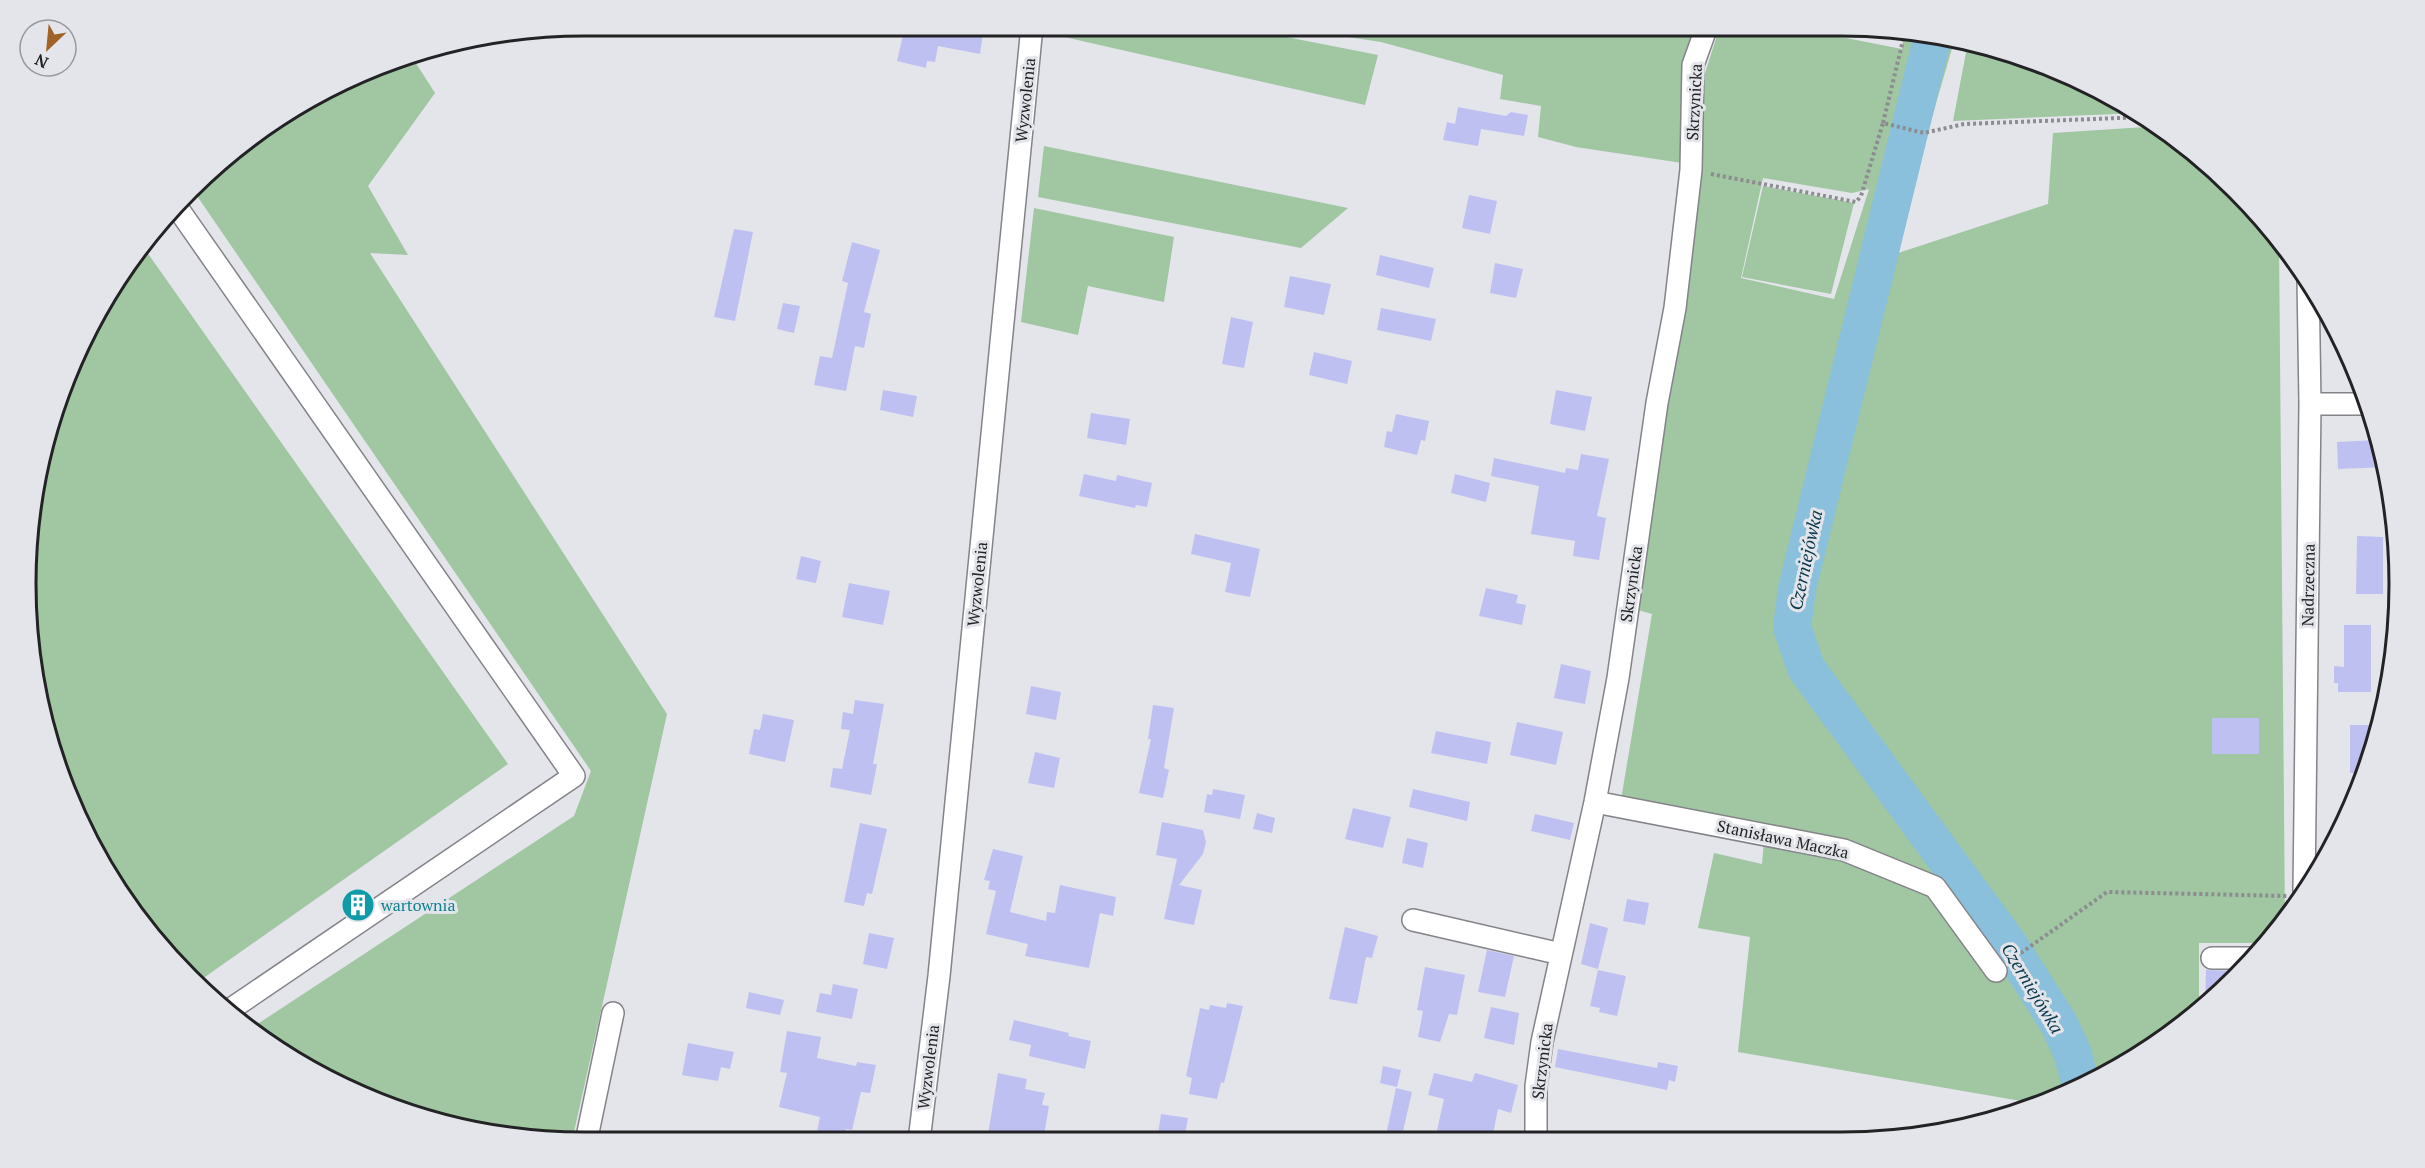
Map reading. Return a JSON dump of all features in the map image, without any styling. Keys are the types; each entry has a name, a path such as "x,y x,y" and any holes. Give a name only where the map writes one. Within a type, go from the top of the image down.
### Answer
{"street":[{"name":"Wyzwolenia","path":"920,1132 939,976 1031,36"},
{"name":"Skrzynicka","path":"1536,1132 1536,1086 1618,678 1657,403 1675,308 1691,170 1693,65 1703,36"},
{"path":"181,213 574,776 235,1006"},
{"name":"Nadrzeczna","path":"2298,886 2310,404 2308,298"},
{"path":"2310,404 2358,404"},
{"name":"Stanisława Maczka","path":"1594,802 1844,850 1935,887 1996,971"},
{"path":"1413,920 1561,954"},
{"path":"2212,958 2240,958"},
{"path":"588,1132 613,1013"}],"path":[{"path":"1691,170 1856,202 1862,196 1903,40"},
{"path":"1883,123 1924,132 1964,124 2129,118"},
{"path":"2033,944 2108,892 2294,893"}],"green space":[{"path":"1060,36 1281,36 1378,55 1365,105"},
{"path":"1341,36 1700,36 1682,163 1576,147 1538,137 1541,106 1500,99 1503,75 1381,42"},
{"path":"1717,36 1836,36 1902,49 1903,40 1952,48 1892,255 2048,204 2053,133 2144,127 2202,172 2253,223 2279,254 2285,905 2255,943 2199,943 2199,999 2175,1019 2115,1059 2051,1090 2022,1101 1738,1052 1750,937 1698,928 1714,853 1762,864 1765,830 1621,800 1652,614 1638,610 1680,318 1700,89","holes":["1763,178 1852,193 1869,189 1834,299 1741,278"]},
{"path":"1966,51 2017,65 2051,78 2122,114 1953,121"},
{"path":"416,63 435,93 368,186 408,255 370,253 667,714 574,1132 548,1131 477,1121 408,1103 374,1090 310,1059 257,1024 574,816 591,771 197,197 250,149 310,109 374,78"},
{"path":"1044,146 1348,208 1301,248 1038,197"},
{"path":"1763,186 1854,203 1831,294 1742,277"},
{"path":"1034,208 1174,237 1164,302 1088,286 1078,335 1021,322"},
{"path":"147,253 508,764 204,978 149,918 109,858 78,794 65,760 55,726 41,656 36,584 41,512 55,442 65,408 78,374 109,310"}],"building":[{"path":"903,36 983,36 980,54 938,46 935,62 927,61 926,68 897,61"},
{"path":"1458,107 1506,116 1511,112 1528,115 1524,136 1481,129 1478,146 1443,140 1447,122 1455,124"},
{"path":"1469,195 1497,201 1490,234 1462,228"},
{"path":"734,229 753,232 735,321 714,317"},
{"path":"852,242 880,250 864,312 871,314 864,348 855,346 846,391 814,385 820,356 832,358 848,283 842,281"},
{"path":"1380,255 1434,268 1429,288 1376,275"},
{"path":"1495,263 1523,269 1516,298 1490,293"},
{"path":"1290,276 1331,284 1324,315 1284,307"},
{"path":"783,303 800,306 794,333 777,329"},
{"path":"1381,308 1436,319 1431,341 1377,330"},
{"path":"1231,317 1253,322 1244,368 1222,364"},
{"path":"1314,352 1352,361 1347,384 1309,375"},
{"path":"883,390 917,396 913,417 880,410"},
{"path":"1556,390 1592,397 1585,431 1550,424"},
{"path":"1091,413 1130,419 1126,445 1087,438"},
{"path":"1396,414 1429,421 1425,441 1421,440 1417,455 1384,447 1387,431 1392,432"},
{"path":"2370,440 2376,467 2338,469 2337,442"},
{"path":"1581,454 1609,459 1597,516 1606,518 1599,560 1573,556 1575,541 1531,534 1539,486 1491,476 1494,458 1565,473 1566,468 1578,470"},
{"path":"1084,474 1116,481 1117,475 1152,483 1147,507 1136,505 1135,508 1079,496"},
{"path":"1455,474 1490,483 1486,502 1451,493"},
{"path":"1195,534 1260,549 1250,597 1225,592 1231,563 1191,554"},
{"path":"2357,536 2383,537 2383,594 2356,594"},
{"path":"801,556 821,561 816,583 796,579"},
{"path":"849,583 890,591 883,625 842,617"},
{"path":"1486,588 1518,595 1516,603 1526,605 1522,625 1479,616"},
{"path":"2344,625 2371,625 2371,692 2338,692 2338,683 2334,683 2334,666 2344,667"},
{"path":"1561,664 1591,671 1585,704 1554,698"},
{"path":"1031,686 1061,692 1056,720 1026,714"},
{"path":"855,700 884,704 873,764 877,764 871,795 830,787 833,768 842,769 850,730 841,729 843,712 853,714"},
{"path":"1153,705 1174,708 1164,768 1169,770 1163,798 1139,793 1151,739 1148,739"},
{"path":"763,714 794,720 785,762 749,754 754,729 760,730"},
{"path":"2212,718 2259,718 2259,754 2212,754"},
{"path":"1517,722 1563,732 1556,765 1510,755"},
{"path":"2350,725 2370,725 2355,773 2350,773"},
{"path":"1436,731 1491,742 1487,764 1431,753"},
{"path":"1035,752 1060,758 1054,788 1028,783"},
{"path":"1213,789 1245,795 1240,819 1204,812 1207,794 1212,795"},
{"path":"1413,789 1470,802 1467,821 1409,807"},
{"path":"1353,808 1391,817 1383,848 1345,839"},
{"path":"1257,813 1275,818 1272,833 1253,829"},
{"path":"1535,814 1574,823 1570,840 1531,831"},
{"path":"1162,822 1203,830 1206,842 1203,854 1179,885 1202,890 1194,925 1164,919 1177,859 1156,855"},
{"path":"860,823 887,829 872,894 867,893 864,906 844,902"},
{"path":"1407,838 1428,843 1423,868 1402,863"},
{"path":"993,849 1023,856 1010,912 1046,921 1047,912 1055,913 1060,885 1116,897 1113,916 1100,913 1089,968 1025,956 1028,944 986,934 996,891 988,889 990,881 984,880"},
{"path":"1627,899 1649,903 1645,925 1623,921"},
{"path":"1590,923 1608,928 1598,969 1581,964"},
{"path":"1345,927 1378,936 1372,958 1366,957 1357,1004 1329,999"},
{"path":"869,933 894,938 887,969 863,964"},
{"path":"1487,950 1514,956 1505,997 1478,992"},
{"path":"1425,967 1465,975 1457,1015 1449,1014 1440,1042 1418,1037 1423,1011 1417,1010"},
{"path":"1598,970 1626,976 1617,1016 1599,1012 1600,1008 1590,1006"},
{"path":"2206,970 2228,971 2228,971 2205,993"},
{"path":"833,984 858,989 852,1019 816,1012 820,993 831,995"},
{"path":"749,992 784,1000 780,1015 746,1008"},
{"path":"1227,1003 1243,1006 1224,1083 1221,1082 1217,1099 1189,1094 1192,1078 1186,1076 1200,1008 1209,1010 1210,1005 1226,1008"},
{"path":"1491,1007 1519,1013 1514,1045 1484,1038"},
{"path":"1014,1020 1069,1033 1068,1036 1091,1041 1085,1069 1029,1056 1031,1045 1009,1040"},
{"path":"787,1031 821,1037 817,1058 856,1066 857,1062 876,1065 870,1093 861,1092 852,1130 846,1129 846,1132 817,1132 820,1117 779,1107 787,1073 780,1072"},
{"path":"688,1043 734,1052 730,1069 721,1067 718,1081 682,1075"},
{"path":"1558,1049 1657,1068 1658,1062 1678,1066 1675,1082 1669,1080 1667,1090 1555,1067"},
{"path":"1383,1066 1401,1070 1397,1087 1380,1083"},
{"path":"998,1073 1027,1079 1025,1089 1045,1093 1042,1105 1049,1106 1045,1132 988,1132"},
{"path":"1434,1073 1472,1082 1475,1073 1518,1085 1511,1113 1498,1109 1493,1132 1437,1132 1444,1099 1428,1095"},
{"path":"1396,1088 1412,1092 1403,1132 1387,1132"},
{"path":"1161,1114 1188,1118 1185,1132 1158,1132"}],"waterway":[{"name":"Czerniejówka","path":"1931,44 1797,589 1792,627 1806,668 2009,945 2059,1024 2072,1052 2079,1077"}],"place":[{"name":"wartownia","path":"358,905"}]}
